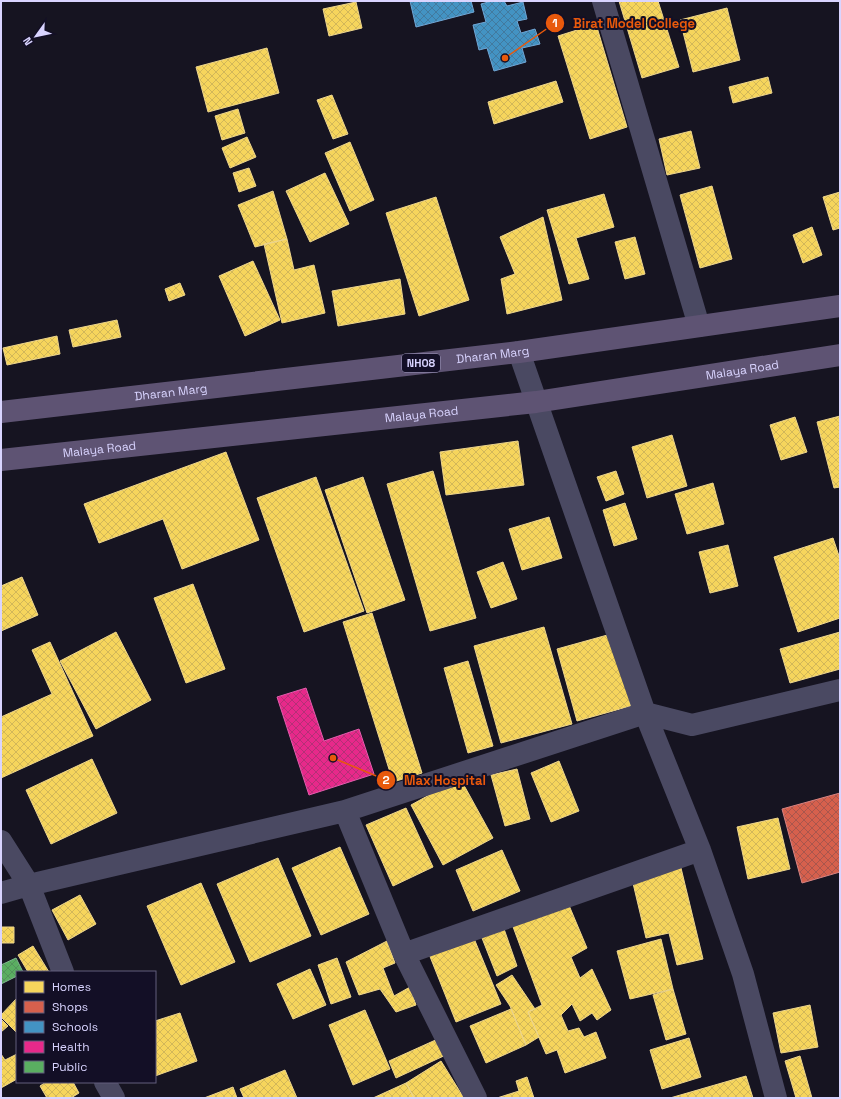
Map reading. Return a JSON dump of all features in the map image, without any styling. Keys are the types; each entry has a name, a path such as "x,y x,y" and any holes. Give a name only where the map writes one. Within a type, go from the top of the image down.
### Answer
{"main road":[{"name":"Dharan Marg","path":"1,412 519,352 840,306"},
{"name":"Malaya Road","path":"1,460 536,402 840,355"}],"street":[{"path":"603,1 698,326"},
{"path":"519,352 645,713 700,850 743,974 776,1098"},
{"path":"1,894 29,885 345,811 645,713 692,725 840,690"},
{"path":"345,811 404,954 476,1098"},
{"path":"1,842 29,885 62,971"},
{"path":"404,954 700,850"},
{"path":"106,1083 114,1098"}],"building: Homes":[{"path":"619,1 658,1 679,67 642,78"},
{"path":"356,2 362,28 329,36 323,9"},
{"path":"727,8 740,60 693,72 680,20"},
{"path":"596,24 627,127 590,139 558,36"},
{"path":"267,48 279,93 208,112 196,67"},
{"path":"768,77 772,93 733,103 729,87"},
{"path":"556,81 563,102 494,124 488,102"},
{"path":"332,95 348,134 333,139 317,100"},
{"path":"238,109 245,133 222,140 215,116"},
{"path":"691,131 700,168 667,175 659,139"},
{"path":"247,137 256,157 230,168 222,148"},
{"path":"350,142 374,200 350,211 325,153"},
{"path":"249,168 256,186 239,192 233,173"},
{"path":"325,173 349,224 310,242 286,191"},
{"path":"712,186 732,259 700,268 680,195"},
{"path":"273,191 287,239 255,247 238,205"},
{"path":"840,192 840,228 833,230 823,197"},
{"path":"604,194 614,227 576,238 589,279 569,284 547,210"},
{"path":"436,197 469,300 419,316 386,213"},
{"path":"543,217 562,300 507,314 501,279 515,274 500,237"},
{"path":"812,227 822,255 803,263 793,235"},
{"path":"635,237 645,274 625,279 615,242"},
{"path":"287,239 294,270 314,265 325,313 282,323 264,244"},
{"path":"253,261 280,320 245,336 219,276"},
{"path":"400,279 405,314 338,326 332,291"},
{"path":"180,283 185,295 169,301 165,289"},
{"path":"117,320 121,337 73,347 69,330"},
{"path":"57,336 60,354 7,365 3,348"},
{"path":"840,416 840,487 834,488 817,422"},
{"path":"795,417 807,452 781,460 770,425"},
{"path":"672,435 687,486 647,498 632,447"},
{"path":"518,441 524,485 446,495 440,452"},
{"path":"226,452 259,540 182,569 163,519 99,543 84,504"},
{"path":"433,471 476,618 430,631 387,484"},
{"path":"616,471 624,494 606,501 597,477"},
{"path":"316,477 364,611 304,632 257,498"},
{"path":"363,477 405,600 367,613 325,490"},
{"path":"713,483 724,524 687,534 675,494"},
{"path":"625,503 637,539 614,546 603,510"},
{"path":"549,517 562,558 522,570 509,529"},
{"path":"833,538 840,559 840,618 798,632 774,557"},
{"path":"728,545 738,586 710,593 699,552"},
{"path":"503,562 517,599 491,608 477,572"},
{"path":"22,577 38,615 1,631 1,586"},
{"path":"193,584 225,669 186,683 154,598"},
{"path":"372,613 422,773 393,782 343,622"},
{"path":"544,627 572,724 501,743 474,646"},
{"path":"116,632 151,700 96,729 60,661"},
{"path":"840,632 840,669 790,683 780,649"},
{"path":"611,634 631,706 577,721 557,649"},
{"path":"50,642 93,736 1,778 1,717 52,694 32,650"},
{"path":"468,661 493,746 468,753 444,668"},
{"path":"92,759 117,813 51,844 26,790"},
{"path":"559,761 579,811 551,822 531,773"},
{"path":"517,769 530,819 505,826 491,775"},
{"path":"460,778 493,838 443,865 411,805"},
{"path":"406,808 433,867 393,886 366,825"},
{"path":"778,818 790,869 748,879 737,827"},
{"path":"340,847 369,914 321,935 292,868"},
{"path":"502,850 520,891 473,911 456,870"},
{"path":"278,858 311,936 250,962 217,884"},
{"path":"681,868 703,959 677,965 669,933 646,938 632,879"},
{"path":"201,883 235,962 181,985 147,906"},
{"path":"80,895 96,924 68,940 52,910"},
{"path":"568,903 587,948 571,957 580,978 592,969 611,1010 597,1020 592,1013 580,1021 572,1004 561,1015 568,1031 579,1028 584,1037 596,1032 606,1058 565,1073 557,1050 546,1054 528,1012 542,1005 512,924"},
{"path":"503,926 517,966 497,976 480,933"},
{"path":"1,927 14,927 14,943 1,943"},
{"path":"473,936 501,1004 456,1022 429,954"},
{"path":"661,939 673,989 630,999 617,951"},
{"path":"387,941 395,963 383,968 394,996 410,987 416,1005 396,1012 380,989 359,995 346,962"},
{"path":"33,946 48,971 27,971 18,955"},
{"path":"337,958 351,997 331,1004 318,965"},
{"path":"310,969 326,1005 293,1019 277,984"},
{"path":"512,975 535,1009 528,1012 539,1037 526,1045 510,1006 496,985"},
{"path":"673,989 686,1034 666,1040 653,995"},
{"path":"16,999 16,1032 1,1017 1,1015"},
{"path":"810,1005 818,1047 781,1053 773,1013"},
{"path":"511,1009 526,1045 486,1063 470,1026"},
{"path":"365,1010 390,1069 353,1085 329,1025"},
{"path":"180,1013 197,1061 156,1076 156,1021"},
{"path":"1,1019 8,1026 1,1032"},
{"path":"440,1038 448,1054 396,1078 389,1061"},
{"path":"689,1038 701,1077 662,1089 650,1050"},
{"path":"1,1054 5,1060 16,1054 16,1080 1,1088"},
{"path":"800,1056 812,1098 796,1098 785,1061"},
{"path":"441,1061 464,1098 414,1098 406,1083"},
{"path":"285,1070 297,1098 244,1098 240,1089"},
{"path":"746,1076 753,1098 670,1098"},
{"path":"527,1077 534,1098 497,1098 519,1091 516,1081"},
{"path":"44,1083 74,1083 79,1093 71,1098 47,1098 40,1086"},
{"path":"406,1083 414,1098 373,1098"},
{"path":"233,1087 237,1098 204,1098"}],"building: Shops":[{"path":"840,793 840,872 802,883 782,809"}],"building: Schools":[{"path":"410,1 471,1 474,12 416,27"},
{"path":"492,1 504,1 507,6 523,2 527,19 517,21 521,33 535,29 540,44 522,48 526,62 494,71 487,48 479,50 473,25 486,22 481,4"}],"building: Health":[{"path":"306,688 324,741 359,729 374,774 309,795 277,697"}],"building: Public":[{"path":"16,958 22,971 16,971 16,976 1,984 1,965"}],"place":[{"name":"Birat Model College","path":"505,58"},
{"name":"Max Hospital","path":"333,758"}]}
